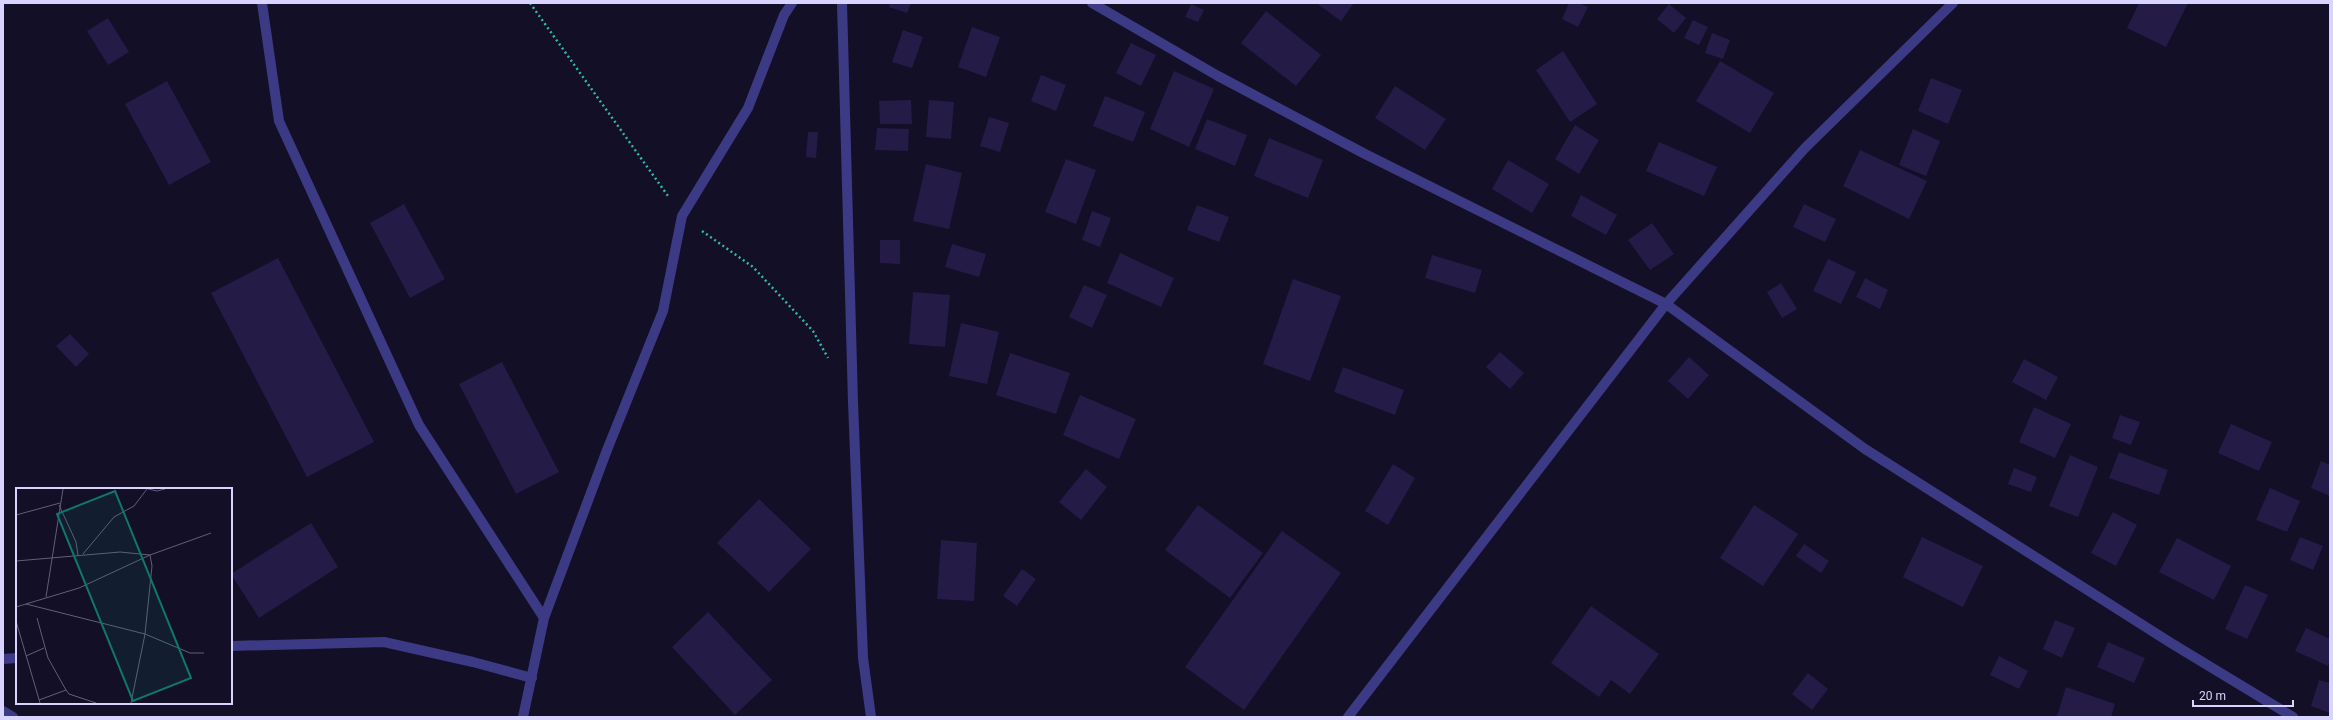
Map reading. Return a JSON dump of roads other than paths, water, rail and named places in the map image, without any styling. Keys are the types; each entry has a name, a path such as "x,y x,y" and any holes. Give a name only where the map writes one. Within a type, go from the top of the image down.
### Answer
{"street":[{"path":"262,3 279,121 419,426 544,618"},
{"path":"522,717 532,678 544,618 606,450 663,311 682,216 748,108 784,15 792,3"},
{"path":"842,3 853,410 863,658 871,717"},
{"path":"1092,3 1218,76 1365,154 1666,304 1865,449 2171,643 2293,717"},
{"path":"1348,717 1666,304 1805,148 1953,3"},
{"path":"232,646 384,642 473,662 532,678"},
{"path":"3,659 16,658"},
{"path":"3,711 13,717"}]}
